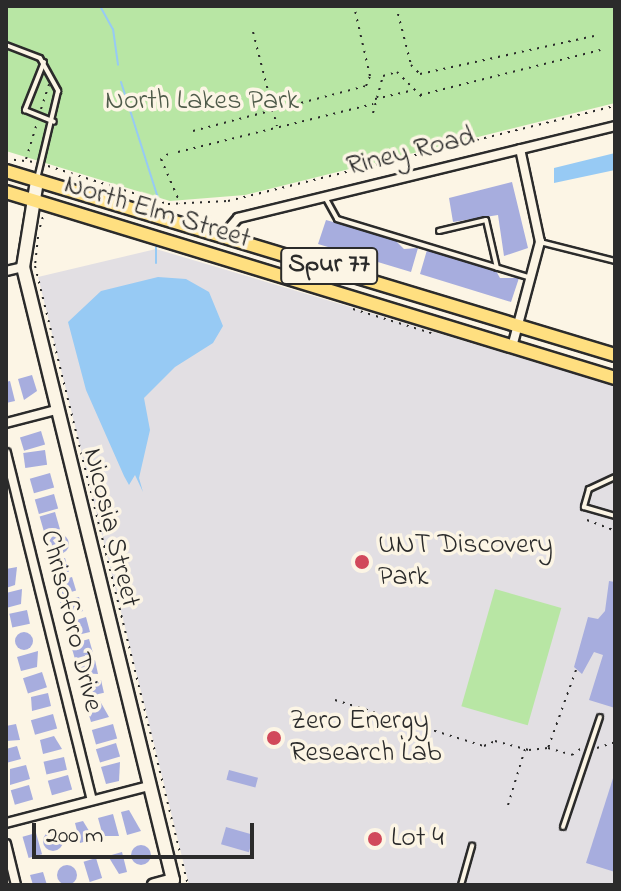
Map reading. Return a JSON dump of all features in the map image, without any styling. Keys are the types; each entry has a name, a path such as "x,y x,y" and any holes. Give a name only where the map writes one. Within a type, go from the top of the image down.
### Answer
{"main road":[{"name":"North Elm Street","path":"6,171 225,233 615,355"},
{"name":"North Elm Street","path":"6,192 615,378"}],"street":[{"name":"Riney Road","path":"225,233 238,218 615,126"},
{"path":"512,347 533,279 540,242 520,149"},
{"name":"Nicosia Street","path":"37,181 31,200 23,267 174,882"},
{"path":"6,271 23,267"},
{"path":"6,423 56,410"},
{"name":"Chrisoforo Drive","path":"6,453 92,800"},
{"path":"6,823 149,786"},
{"path":"6,844 16,885"},
{"path":"154,885 174,882"}],"lane":[{"path":"6,45 44,62 59,97 37,181"},
{"path":"44,62 25,110 54,122"},
{"path":"325,197 333,218 533,279"},
{"path":"439,231 486,220 497,268"},
{"path":"540,242 615,261"},
{"path":"615,477 589,489 584,507 615,516"},
{"path":"563,827 600,717"},
{"path":"461,885 472,846"}],"path":[{"path":"193,131 274,113 366,86 370,76 354,6"},
{"path":"396,6 411,65 420,74 594,36"},
{"path":"253,32 277,127"},
{"path":"420,95 600,50"},
{"path":"373,113 383,76 397,72 424,99"},
{"path":"178,152 374,102 401,88 415,90"},
{"path":"272,103 282,109"},
{"path":"48,166 180,204 242,199 615,106"},
{"path":"168,154 161,159 180,204"},
{"path":"6,159 36,162"},
{"path":"58,215 44,211 35,266 188,885"},
{"path":"340,303 440,334"},
{"path":"587,520 615,531"},
{"path":"548,748 576,670"},
{"path":"335,700 484,746 495,741 525,749 548,748 569,755 580,746 590,749 615,742"},
{"path":"508,805 525,749"}],"shaded area":[{"name":"UNT Discovery Park","path":"156,249 615,386 615,885 189,885 38,277"}],"green space":[{"name":"North Lakes Park","path":"6,6 615,6 615,103 245,195 170,201 6,151"},
{"path":"495,589 561,608 528,725 461,706"}],"water":[{"path":"615,153 615,170 554,183 554,168"},
{"path":"158,277 186,279 209,292 223,326 213,343 175,367 144,398 150,430 139,478 143,492 135,475 129,485 86,390 68,322 101,291"}],"building":[{"path":"512,182 528,248 504,256 498,215 453,222 449,198"},
{"path":"326,220 394,239 404,249 418,248 411,272 318,244"},
{"path":"427,250 495,269 500,278 519,278 511,302 420,274"},
{"path":"32,375 37,391 24,400 18,379"},
{"path":"10,381 15,401 6,403 6,382"},
{"path":"41,431 45,444 24,451 20,437"},
{"path":"45,450 47,465 25,468 23,453"},
{"path":"50,473 54,487 34,493 30,479"},
{"path":"54,494 58,508 39,514 35,500"},
{"path":"55,512 60,529 45,534 40,516"},
{"path":"59,534 66,537 69,544 66,551 59,554 52,551 49,544 52,537"},
{"path":"65,558 69,571 55,576 51,562"},
{"path":"17,567 15,585 6,588 6,569"},
{"path":"72,577 76,590 60,595 56,582"},
{"path":"609,581 615,582 615,708 589,700 603,655 594,652 582,674 574,667 588,617 598,619 605,611"},
{"path":"22,589 21,604 6,608 6,593"},
{"path":"79,597 83,611 68,615 62,610 60,602"},
{"path":"27,610 30,624 12,627 9,614"},
{"path":"86,617 90,632 69,637 70,622"},
{"path":"20,632 28,632 33,641 31,648 20,650 15,645 15,637"},
{"path":"89,639 93,653 75,659 71,644"},
{"path":"38,651 37,667 21,671 17,657"},
{"path":"95,660 98,674 78,673 76,665"},
{"path":"42,672 47,687 28,693 23,678"},
{"path":"101,680 104,693 83,697 81,685"},
{"path":"48,693 51,706 32,711 31,697"},
{"path":"100,701 109,717 91,722 86,705"},
{"path":"53,714 57,728 35,735 31,720"},
{"path":"16,724 20,740 6,741 6,726"},
{"path":"113,724 117,738 96,744 92,730"},
{"path":"54,736 62,749 43,754 40,740"},
{"path":"116,743 120,756 100,763 96,749"},
{"path":"17,746 21,759 6,763 6,749"},
{"path":"64,757 67,770 46,774 44,762"},
{"path":"120,762 119,781 106,784 101,767"},
{"path":"26,765 30,779 10,785 10,769"},
{"path":"229,770 258,778 255,787 226,780"},
{"path":"615,772 615,872 586,863"},
{"path":"68,775 72,789 52,795 48,781"},
{"path":"29,785 33,799 15,805 11,790"},
{"path":"129,810 141,831 127,835 121,812"},
{"path":"113,814 119,836 103,836 98,818"},
{"path":"83,821 94,839 80,843 75,823"},
{"path":"226,827 254,835 249,852 221,844"},
{"path":"53,831 60,834 63,841 60,848 53,851 46,848 43,841 46,834"},
{"path":"36,833 42,854 29,858 23,837"},
{"path":"141,845 148,848 151,855 148,862 141,865 134,862 131,855 134,848"},
{"path":"122,852 127,872 119,874 108,856"},
{"path":"96,858 102,878 90,882 84,862"},
{"path":"67,865 74,868 77,875 74,882 67,885 60,882 57,875 60,868"},
{"path":"43,872 47,885 33,885 30,875"}],"waterway":[{"path":"100,6 113,29 118,65"},
{"path":"121,82 158,198"},
{"path":"156,247 156,263"}],"place":[{"name":"UNT Discovery Park","path":"362,562"},
{"name":"Zero Energy Research Lab","path":"274,738"},
{"name":"Lot 4","path":"375,839"}]}
